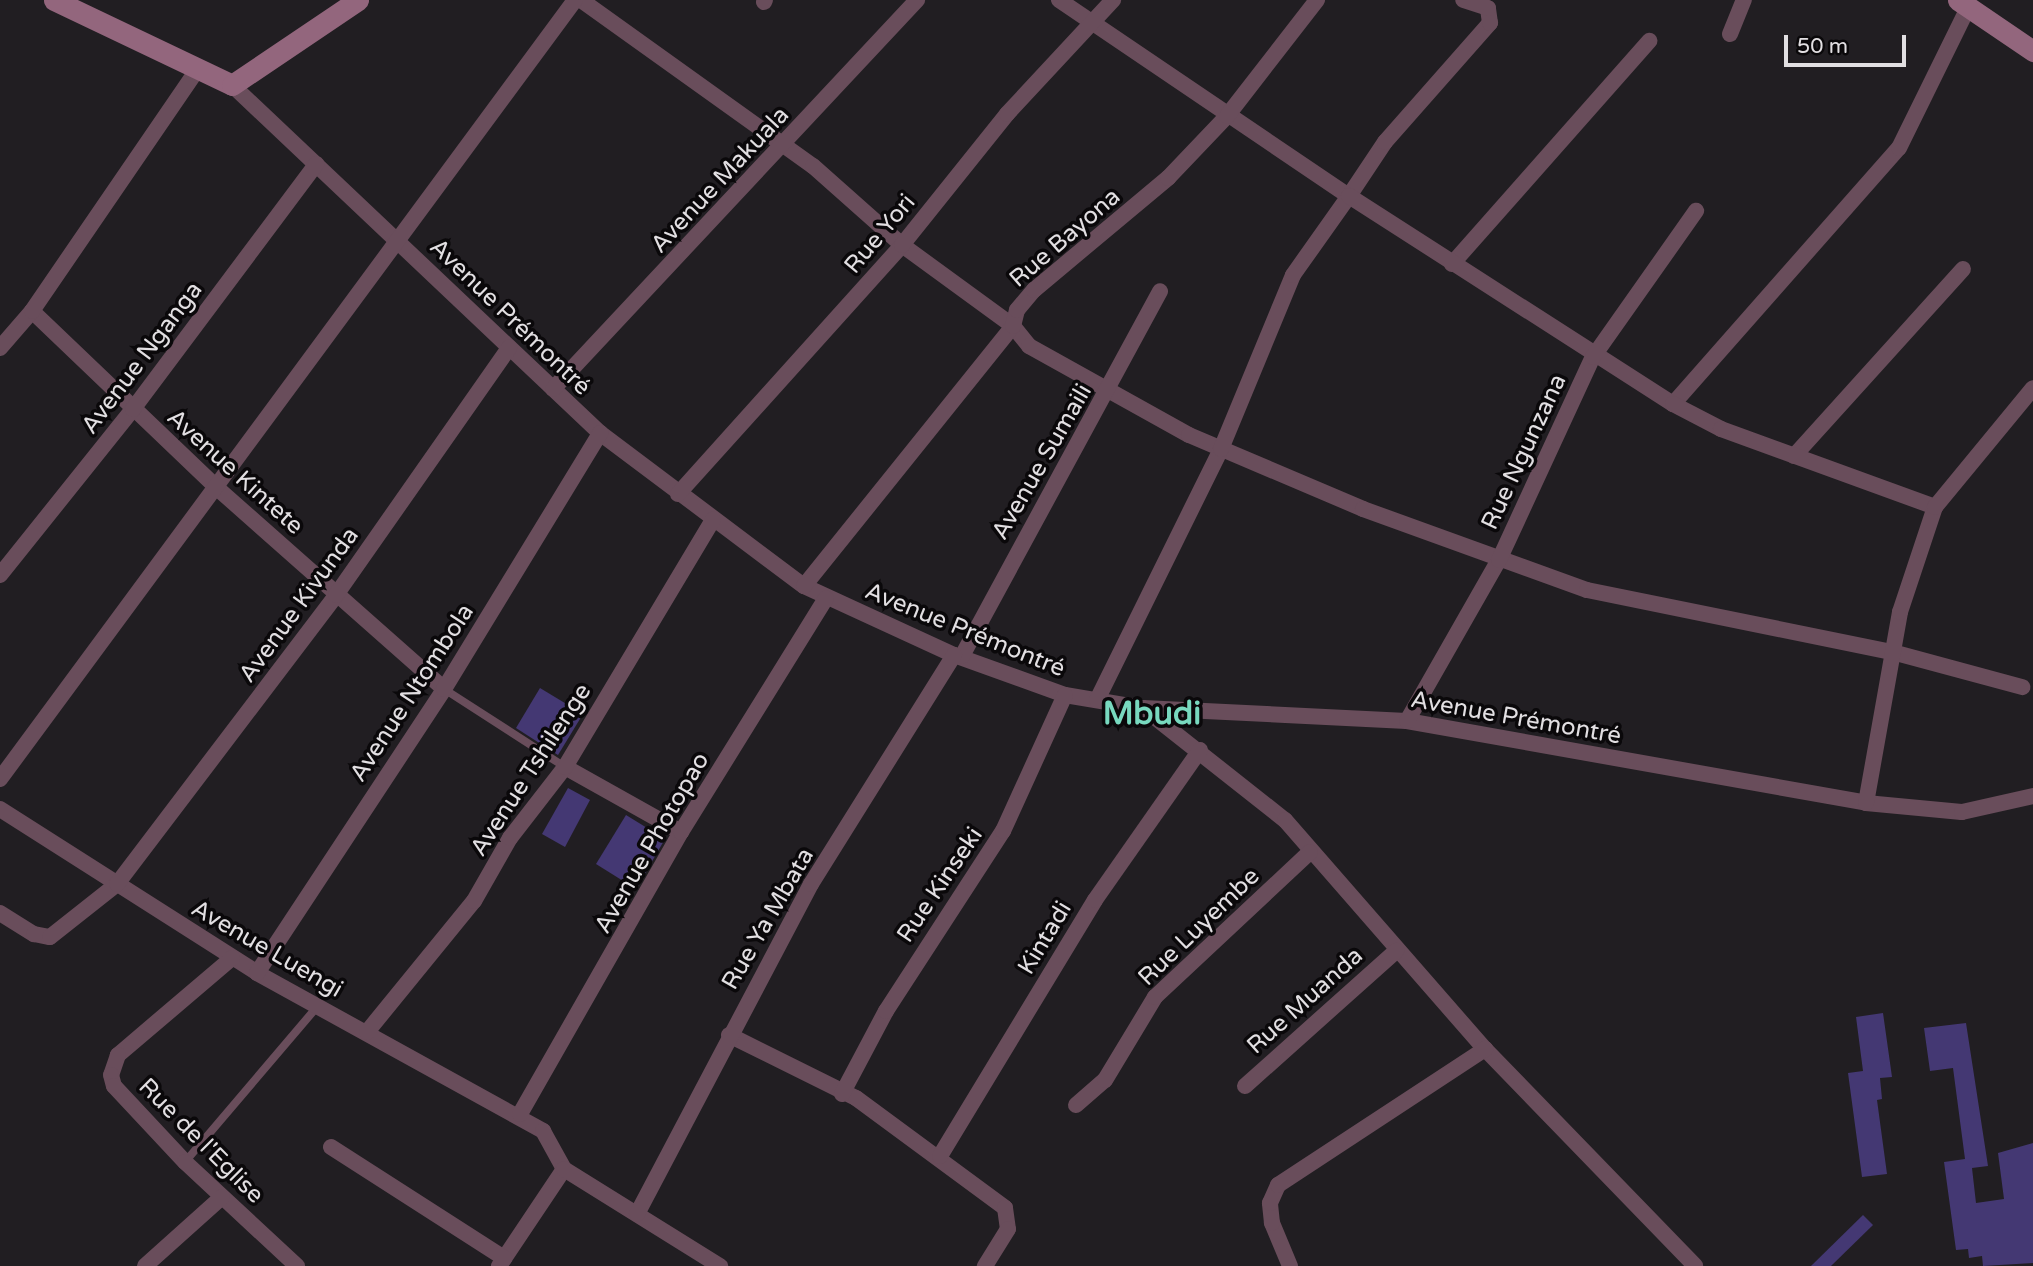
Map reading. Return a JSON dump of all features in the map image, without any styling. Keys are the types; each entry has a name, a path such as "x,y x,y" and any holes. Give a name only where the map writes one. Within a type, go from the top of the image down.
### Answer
{"street":[{"path":"54,0 232,85 358,0"},
{"path":"0,779 217,488 395,239 575,0"},
{"path":"581,0 784,146 902,244 1013,326 1029,346 1222,449 1499,560 1675,611 1896,653 2022,687"},
{"name":"Avenue Makuala","path":"553,389 784,146 917,0"},
{"path":"1059,0 1227,116 1593,357 1673,404 1794,456 1935,507"},
{"name":"Rue Yori","path":"678,494 902,244 1007,114 1112,0"},
{"name":"Rue Bayona","path":"804,586 1013,326 1017,310 1034,290 1158,187 1227,116 1317,0"},
{"path":"1097,700 1222,449 1293,275 1385,142 1490,23 1488,8 1463,0"},
{"path":"1730,34 1744,0"},
{"path":"1673,404 1899,148 1963,4 2033,51"},
{"path":"1452,264 1650,41"},
{"path":"0,348 32,311 198,69"},
{"name":"Avenue Prémontré","path":"232,85 600,433 804,586 958,656 1065,695 1143,708 1407,721 1866,803 1962,812 2033,796"},
{"name":"Avenue Nganga","path":"0,575 133,409 316,164"},
{"name":"Rue Ngunzana","path":"1407,721 1499,560 1593,357 1696,211"},
{"path":"1794,456 1963,269"},
{"name":"Avenue Sumaili","path":"958,656 1066,459 1110,389 1160,291"},
{"name":"Avenue Kintete","path":"32,311 217,488 444,689"},
{"name":"Avenue Kivunda","path":"0,913 34,934 50,937 117,884 336,595 509,348"},
{"path":"1866,803 1908,578 1935,507 2033,388"},
{"name":"Avenue Ntombola","path":"257,974 444,689 600,433"},
{"name":"Avenue Tshilenge","path":"367,1032 474,901 510,838 565,767 713,520"},
{"name":"Avenue Photopao","path":"520,1114 681,832 826,598"},
{"name":"Rue Ya Mbata","path":"637,1214 729,1035 811,884 958,656"},
{"name":"Rue Kinseki","path":"842,1094 886,1011 1003,831 1065,695"},
{"path":"1143,708 1260,796 1485,1049 1695,1266"},
{"name":"Kintadi","path":"940,1156 1095,900 1200,750"},
{"path":"565,767 681,832"},
{"name":"Avenue Luengi","path":"0,809 257,974 520,1114 542,1131 564,1169"},
{"name":"Rue Luyembe","path":"1076,1105 1105,1080 1155,997 1310,852"},
{"name":"Rue Muanda","path":"1245,1086 1396,951"},
{"name":"Rue de l'Eglise","path":"232,958 113,1065 114,1086 185,1162 297,1266"},
{"path":"729,1035 842,1094 940,1156 1007,1213 1008,1229 985,1266"},
{"path":"1290,1266 1272,1223 1270,1203 1278,1185 1485,1049"},
{"path":"331,1147 501,1262 564,1169 720,1266"},
{"path":"145,1266 222,1197"}],"lane":[{"path":"444,689 565,767"},
{"path":"185,1162 318,1006"}],"building":[{"path":"540,688 583,714 558,755 516,728"},
{"path":"568,788 590,800 565,847 542,834"},
{"path":"626,815 665,839 636,889 596,864"},
{"path":"1883,1013 1892,1077 1880,1078 1882,1099 1877,1100 1887,1174 1862,1177 1848,1073 1863,1071 1856,1017"},
{"path":"1966,1023 1988,1166 1972,1168 1976,1203 2004,1199 1998,1153 2033,1143 2033,1263 1983,1266 1982,1256 1969,1258 1968,1249 1956,1250 1944,1162 1965,1159 1953,1068 1930,1071 1924,1028"},
{"path":"1863,1215 1873,1225 1831,1266 1811,1266"}],"district":[{"name":"Mbudi","path":"1152,714"}]}
